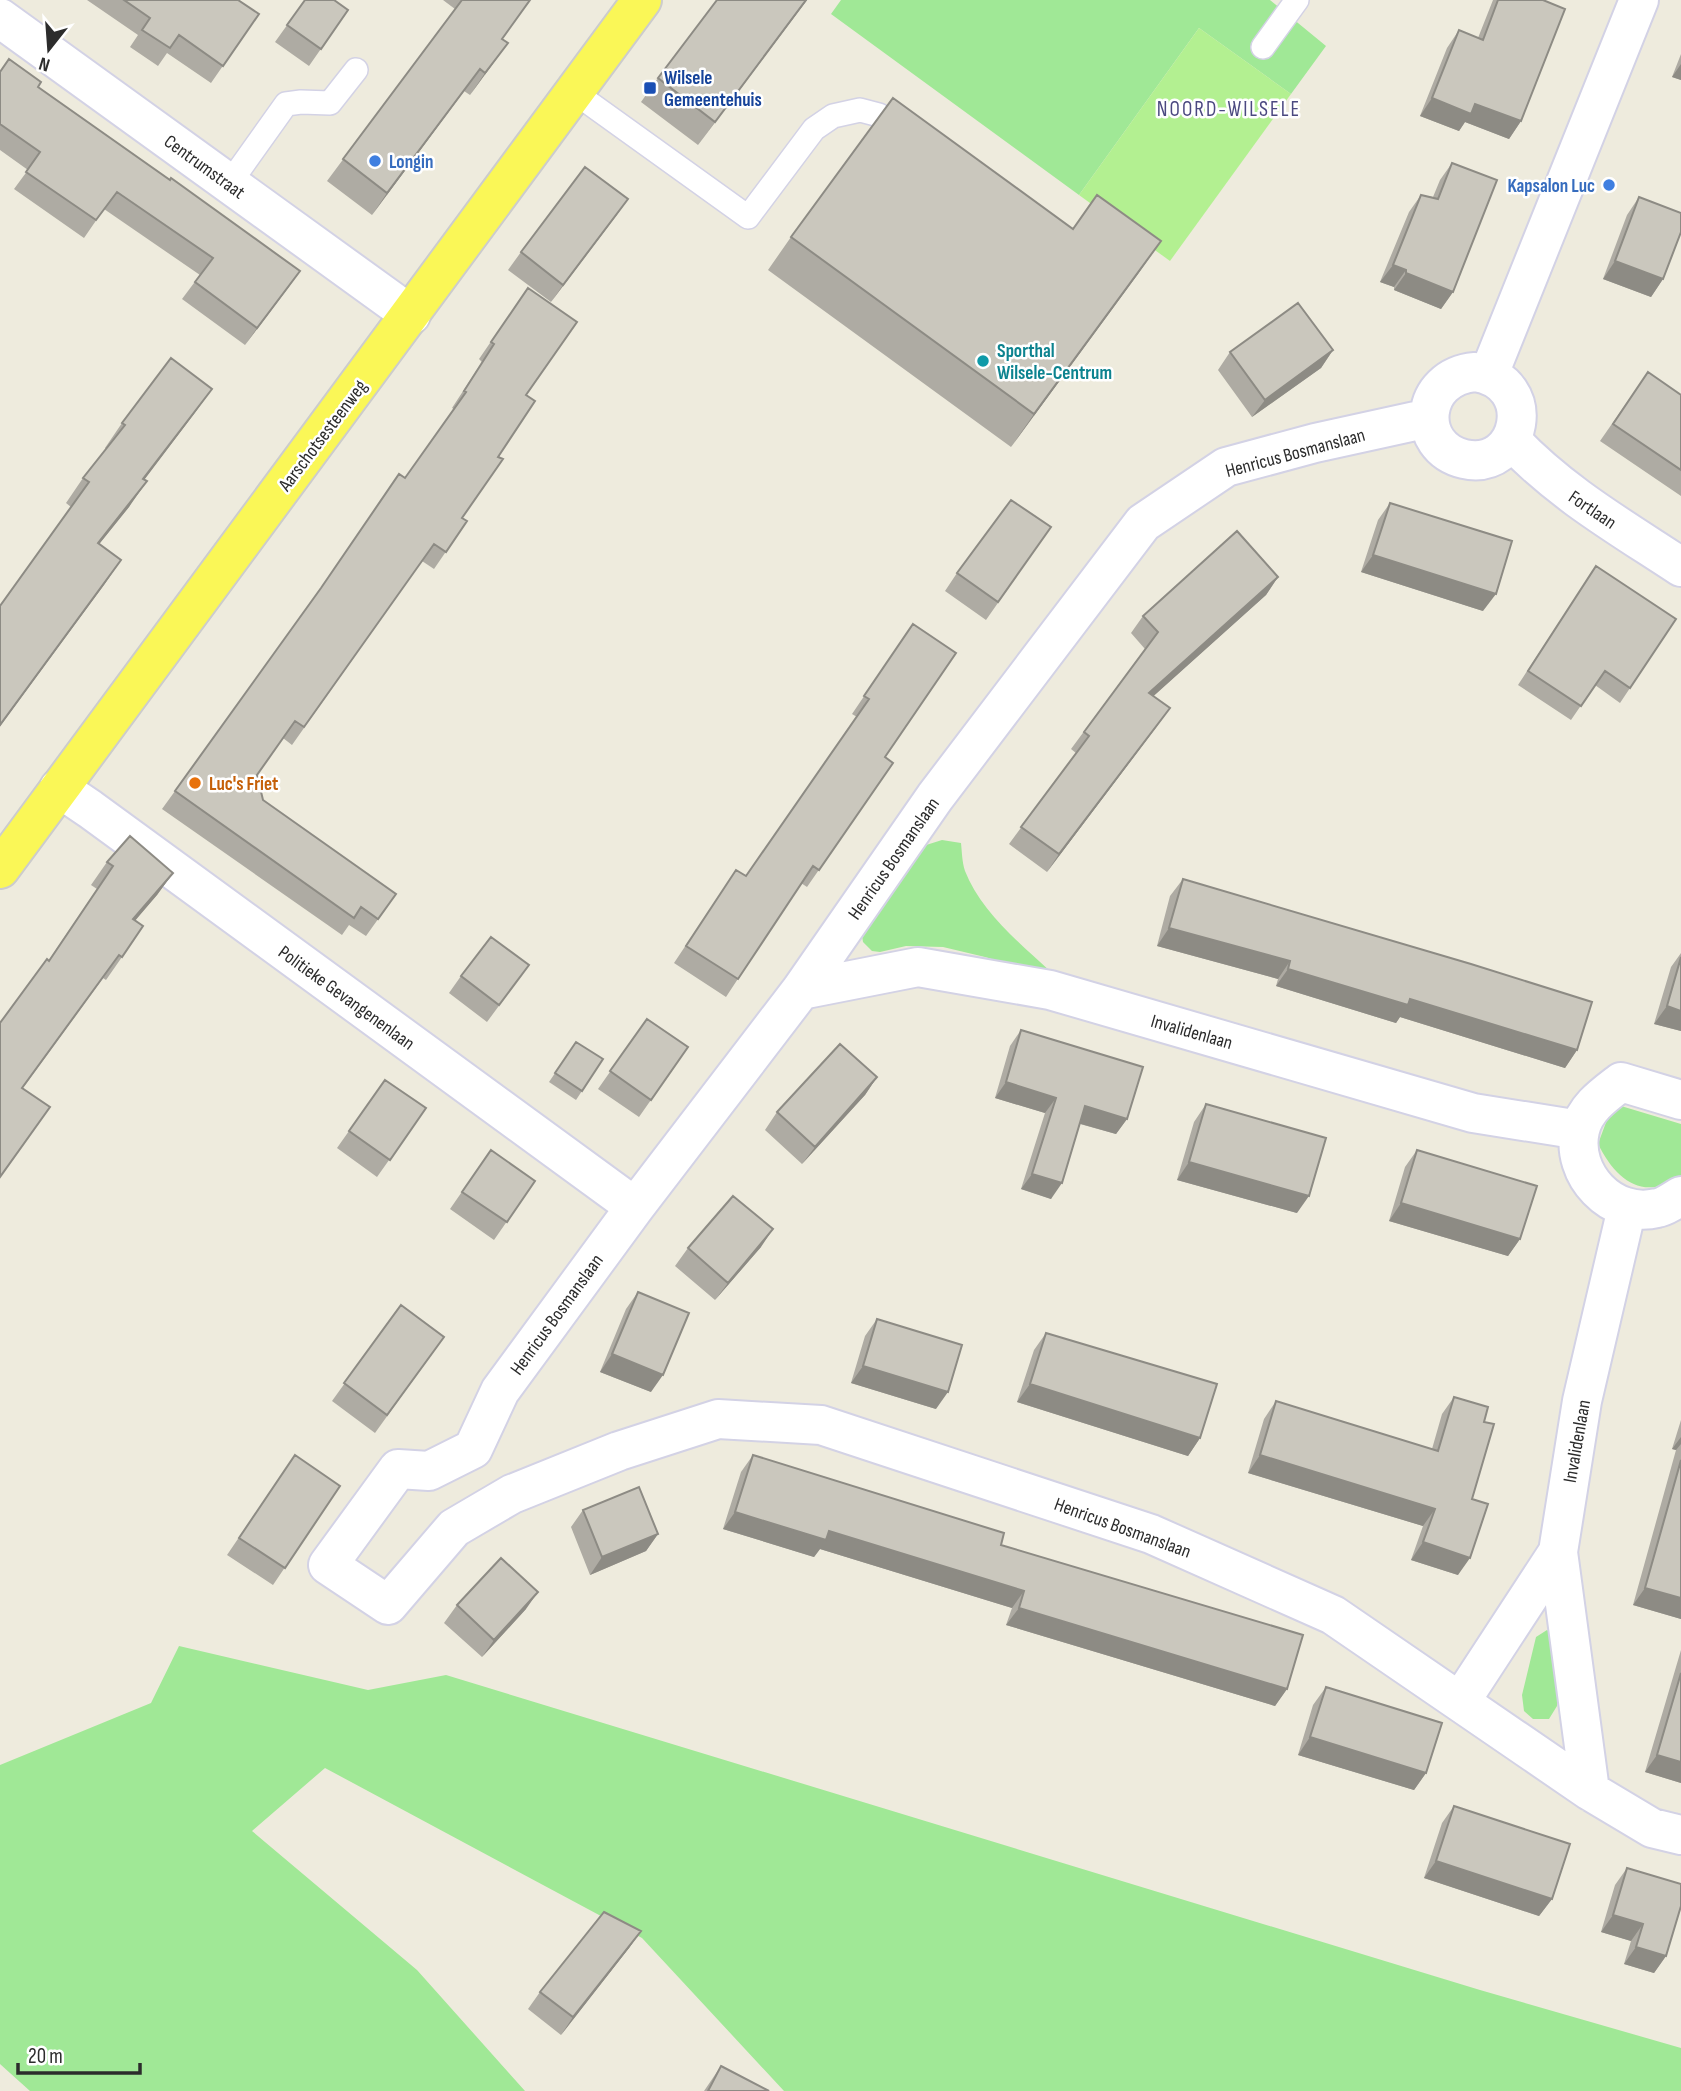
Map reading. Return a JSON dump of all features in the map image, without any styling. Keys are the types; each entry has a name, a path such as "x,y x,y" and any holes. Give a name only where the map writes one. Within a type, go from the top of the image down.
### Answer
{"main road":[{"name":"Aarschotsesteenweg","path":"0,869 642,0"}],"street":[{"path":"1489,374 1639,0"},
{"name":"Centrumstraat","path":"0,18 411,316"},
{"path":"1460,373 1489,374 1511,392 1517,406 1517,421 1512,441 1493,455 1480,459 1465,459 1440,444 1432,432 1429,418 1431,404 1437,390 1460,373"},
{"name":"Henricus Bosmanslaan","path":"1429,418 1315,443 1226,467 1143,523 935,797 801,989 635,1207 500,1391 473,1449 429,1471 398,1469 328,1564 388,1605 454,1528 512,1494 619,1451 718,1419 821,1425 1151,1534 1334,1615 1590,1791 1652,1828 1681,1835"},
{"name":"Fortlaan","path":"1512,441 1569,494 1681,567"},
{"name":"Politieke Gevangenenlaan","path":"59,788 635,1207"},
{"name":"Invalidenlaan","path":"801,989 918,967 1049,990 1473,1113 1580,1130"},
{"path":"1681,1100 1621,1082 1594,1103 1580,1130 1580,1164 1597,1192 1628,1208 1657,1208 1681,1196"},
{"name":"Invalidenlaan","path":"1590,1791 1558,1552 1582,1401 1628,1208"},
{"path":"473,1449 512,1494"},
{"name":"Invalidenlaan","path":"1460,1702 1558,1552"}],"lane":[{"path":"1263,47 1297,0"},
{"path":"229,184 286,104 330,103 356,70"},
{"path":"574,92 748,217 814,129 834,116 860,110 879,115 922,146"}],"green space":[{"path":"841,0 1270,0 1326,46 1291,94 1199,28 1079,195 831,14"},
{"path":"1199,28 1291,94 1170,261 1079,195"},
{"path":"942,840 961,843 965,871 980,899 1002,926 1051,972 1048,976 943,947 906,946 880,952 872,951 863,942 861,929 923,846"},
{"path":"1621,1106 1681,1124 1681,1176 1667,1184 1643,1187 1622,1177 1613,1168 1598,1144 1608,1117"},
{"path":"1547,1630 1554,1634 1559,1643 1557,1706 1549,1719 1533,1719 1524,1711 1522,1695 1536,1637"},
{"path":"179,1646 368,1690 446,1675 1480,1990 1681,2048 1681,2091 784,2091 642,1938 325,1768 252,1831 417,1970 525,2091 30,2091 0,2064 0,1765 151,1703"}],"building":[{"path":"124,0 238,0 259,14 223,66 179,35 170,48 142,30 150,18"},
{"path":"305,0 334,0 348,10 321,49 287,25"},
{"path":"462,0 530,0 502,39 508,43 485,73 480,69 387,193 343,159"},
{"path":"717,0 806,0 715,122 658,78"},
{"path":"1498,0 1543,0 1565,9 1521,121 1475,104 1471,114 1432,98 1459,30 1483,40"},
{"path":"9,59 41,82 38,87 300,271 257,328 195,282 213,258 117,192 96,220 26,172 40,152 0,124 0,72"},
{"name":"Sporthal Wilsele-Centrum","path":"893,98 1073,229 1097,195 1161,241 1034,414 791,237"},
{"path":"1452,163 1497,180 1453,292 1393,265 1421,195 1438,199"},
{"path":"585,167 628,199 563,285 521,252"},
{"path":"1639,197 1681,213 1681,232 1663,279 1615,261"},
{"path":"528,288 577,322 526,395 535,401 498,457 503,459 462,518 467,521 446,552 434,544 304,727 295,721 257,775 263,800 396,894 378,919 361,907 354,918 175,791 399,474 405,478 466,392 464,391 494,344 491,342"},
{"path":"1298,303 1333,350 1265,400 1230,352"},
{"path":"171,358 212,389 143,479 147,481 98,543 121,560 0,725 0,606 89,482 83,478 125,425 122,423"},
{"path":"1648,372 1681,395 1681,470 1613,424"},
{"path":"1011,500 1051,527 998,602 957,573"},
{"path":"1390,503 1512,541 1496,594 1373,555"},
{"path":"1237,531 1278,577 1149,693 1170,708 1059,854 1021,827 1089,736 1084,732 1158,632 1143,616"},
{"path":"1596,566 1676,619 1630,688 1605,671 1581,706 1528,671"},
{"path":"913,624 956,653 885,757 893,763 819,870 813,866 738,979 686,946 736,870 746,876 869,699 864,696"},
{"path":"130,836 173,873 133,919 143,926 122,957 119,955 22,1088 50,1107 0,1177 0,1023 47,959 49,961 113,866 107,862"},
{"path":"1183,879 1592,1002 1577,1050 1410,999 1408,1005 1288,969 1290,961 1169,928"},
{"path":"491,937 529,965 499,1005 461,976"},
{"path":"1681,957 1681,1011 1667,1006"},
{"path":"647,1019 688,1047 651,1100 610,1071"},
{"path":"1021,1030 1143,1067 1127,1119 1085,1106 1062,1183 1032,1174 1056,1098 1006,1082"},
{"path":"576,1042 603,1059 582,1091 555,1073"},
{"path":"840,1044 877,1077 815,1147 777,1112"},
{"path":"385,1080 426,1108 390,1160 349,1131"},
{"path":"1206,1104 1326,1138 1309,1196 1189,1162"},
{"path":"491,1150 535,1181 507,1222 462,1192"},
{"path":"1417,1150 1537,1186 1520,1239 1401,1203"},
{"path":"733,1196 773,1229 728,1283 688,1248"},
{"path":"638,1292 689,1313 663,1375 612,1354"},
{"path":"401,1305 444,1337 387,1415 344,1383"},
{"path":"877,1319 962,1345 948,1392 863,1366"},
{"path":"1046,1333 1217,1384 1200,1438 1030,1384"},
{"path":"1454,1397 1488,1407 1484,1422 1494,1424 1472,1499 1488,1504 1470,1558 1423,1542 1435,1509 1260,1455 1276,1401 1438,1451"},
{"path":"295,1455 340,1486 285,1568 239,1538"},
{"path":"753,1455 1004,1533 1001,1545 1303,1635 1287,1689 1019,1608 1024,1591 829,1531 826,1540 735,1512"},
{"path":"1681,1460 1681,1598 1645,1588"},
{"path":"639,1487 658,1534 602,1557 583,1510"},
{"path":"501,1558 538,1592 494,1640 457,1605"},
{"path":"1681,1673 1681,1762 1657,1755"},
{"path":"1326,1687 1442,1723 1426,1773 1310,1737"},
{"path":"1454,1806 1570,1844 1552,1899 1436,1861"},
{"path":"1627,1868 1681,1884 1681,1906 1666,1956 1636,1947 1643,1924 1613,1915"},
{"path":"604,1912 641,1931 573,2017 540,1992"},
{"path":"721,2066 769,2091 708,2091"}],"place":[{"name":"Wilsele Gemeentehuis","path":"650,88"},
{"name":"Longin","path":"375,161"},
{"name":"Kapsalon Luc","path":"1609,185"},
{"name":"Sporthal Wilsele-Centrum","path":"983,361"},
{"name":"Luc's Friet","path":"195,783"}],"district":[{"name":"NOORD-WILSELE","path":"1229,109"}]}
